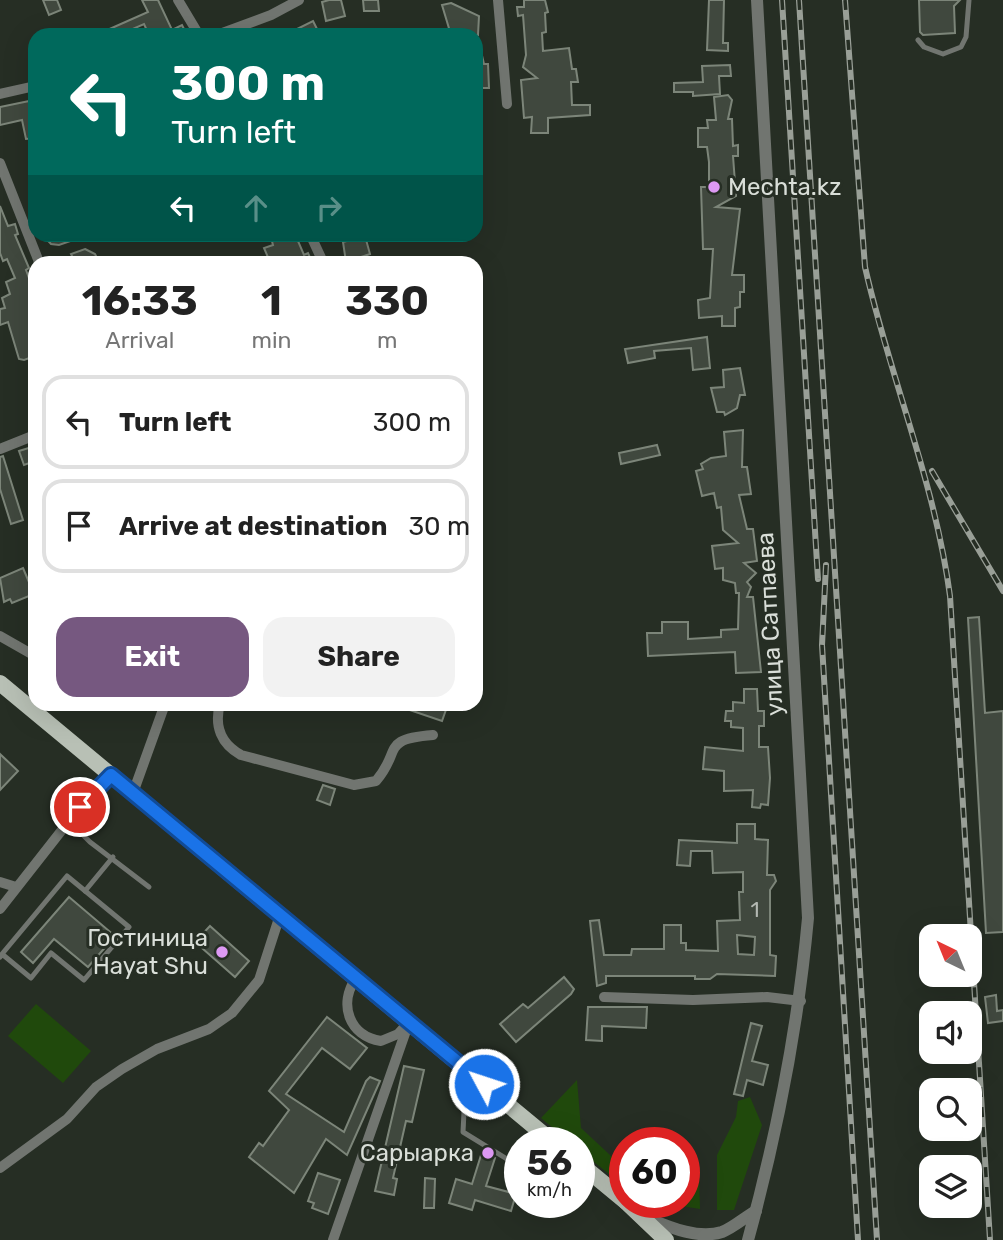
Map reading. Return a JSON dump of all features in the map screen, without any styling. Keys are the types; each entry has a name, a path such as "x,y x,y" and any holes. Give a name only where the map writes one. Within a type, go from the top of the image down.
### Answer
{"main road":[{"path":"0,682 28,705"},
{"path":"35,711 535,1127"},
{"path":"595,1177 609,1188"},
{"path":"645,1218 666,1240"}],"street":[{"path":"178,0 196,28"},
{"path":"236,28 271,15 299,0"},
{"path":"498,0 507,104"},
{"name":"улица Сатпаева","path":"748,1240 774,1140 801,1001 808,918 757,0"},
{"path":"0,94 28,88"},
{"path":"0,163 28,234"},
{"path":"0,449 28,438"},
{"path":"0,636 28,652"},
{"path":"133,793 162,711"},
{"path":"220,711 219,728 230,749 241,755 354,785 376,780 395,744 411,737 433,735"},
{"path":"0,909 69,821 111,775"},
{"path":"0,882 16,887"},
{"path":"0,1168 68,1119 96,1087 122,1069 157,1049 209,1029 232,1013 259,981 280,915"},
{"path":"356,978 348,989 348,1017 365,1036 381,1041 398,1034 410,1023"},
{"path":"604,997 693,1000 767,997 801,1001"},
{"path":"333,1240 410,1023"},
{"path":"647,1218 684,1232 703,1234 721,1232 756,1211"}],"lane":[{"path":"918,40 924,47 943,54 961,47 966,37 969,0"},
{"path":"69,821 90,842 149,887"},
{"path":"85,891 113,857"},
{"path":"67,876 129,927 84,981 51,953 31,978 1,956 67,876"},
{"path":"466,1069 463,1132 504,1157"}],"green space":[{"path":"36,1004 91,1051 63,1083 8,1036"},
{"path":"577,1080 581,1127 552,1127 541,1118"},
{"path":"750,1097 762,1125 734,1210 717,1210 717,1155 736,1117 738,1101"},
{"path":"595,1141 609,1154 609,1174 595,1163"}],"building":[{"path":"43,0 57,0 61,10 49,15"},
{"path":"142,0 158,0 171,28 146,28 144,24 135,28 112,28 148,12"},
{"path":"341,0 345,16 326,21 322,2"},
{"path":"363,0 378,0 379,11 364,11"},
{"path":"524,0 545,0 548,12 545,13 546,32 542,33 543,51 569,48 572,69 576,69 578,82 571,82 572,105 590,105 590,115 548,118 548,133 531,133 532,117 524,118 521,80 537,78 523,67 526,55 523,15 518,16 517,7 524,7"},
{"path":"709,0 724,0 723,43 728,43 728,51 707,50"},
{"path":"919,0 960,0 954,6 955,33 923,35 920,32"},
{"path":"451,3 479,16 478,28 449,28 442,5"},
{"path":"313,21 316,28 299,28"},
{"path":"483,60 484,64 488,64 489,88 483,88"},
{"path":"730,65 731,76 719,76 720,94 693,96 693,92 674,92 674,83 703,82 702,66"},
{"path":"728,95 732,100 728,119 732,119 733,146 738,145 738,156 733,156 736,196 716,207 740,209 732,275 744,275 744,292 740,292 740,307 735,308 735,326 722,326 722,316 699,318 698,300 710,298 713,249 703,249 701,187 709,187 709,162 707,147 698,147 698,128 708,128 707,120 716,120 714,97"},
{"path":"28,101 28,139 22,120 0,125 0,107"},
{"path":"0,206 8,226 15,224 18,234 15,235 28,266 28,359 24,360 19,359 8,322 0,325 0,309 5,308 2,298 10,294 6,282 15,278 7,259 3,261 0,253"},
{"path":"49,242 68,242 59,245"},
{"path":"272,242 298,242 304,255 308,253 309,256 267,256 264,248 273,245"},
{"path":"343,242 367,242 370,254 345,256"},
{"path":"85,249 96,256 72,256 71,254"},
{"path":"707,337 710,368 693,370 691,348 654,351 655,358 628,363 625,349"},
{"path":"740,368 745,395 740,395 737,408 725,415 724,412 717,412 711,388 724,387 723,370"},
{"path":"743,430 742,467 747,467 751,494 739,495 747,529 753,529 757,561 744,563 756,573 747,582 751,587 747,597 753,597 761,672 736,673 735,652 648,656 647,633 662,633 662,622 688,622 688,639 721,637 721,630 738,629 739,593 736,593 735,583 723,580 723,568 715,569 712,546 738,543 723,530 721,507 717,508 714,493 702,496 696,471 703,469 701,464 711,458 726,456 724,432"},
{"path":"657,445 660,455 621,464 619,453"},
{"path":"28,448 28,464 24,465 19,451"},
{"path":"3,456 23,520 11,524 0,489 0,457"},
{"path":"23,568 28,580 28,596 12,603 10,599 4,602 0,578"},
{"path":"979,617 985,713 1003,711 1003,932 986,933 968,618"},
{"path":"744,689 757,689 758,711 764,711 764,726 759,726 759,747 768,747 770,778 768,805 761,804 760,808 752,807 753,790 724,791 724,771 703,769 705,747 743,751 743,728 731,727 731,721 725,721 726,711 733,711 733,702 744,703"},
{"path":"413,711 446,711 442,721"},
{"path":"0,754 18,771 0,790"},
{"path":"323,785 335,789 330,805 317,800"},
{"path":"737,824 755,824 755,839 768,840 767,875 774,875 776,881 770,890 770,955 776,956 775,976 717,974 710,979 695,979 695,976 606,976 606,983 597,986 590,921 599,920 604,955 631,955 632,949 664,949 664,925 681,925 681,943 686,943 686,950 718,951 717,921 740,920 739,892 743,892 743,872 713,873 712,851 691,851 690,866 677,865 679,840 737,843","holes":["737,935 755,937 754,955 738,954"]},
{"path":"69,897 115,936 88,967 54,939 33,963 21,952"},
{"name":"Гостиница Hayat Shu","path":"210,926 249,961 235,977 195,942"},
{"path":"564,977 574,989 571,994 516,1042 500,1024 523,1004 528,1008"},
{"path":"996,995 997,1011 1003,1010 1003,1021 988,1023 985,997"},
{"path":"588,1007 647,1007 646,1028 602,1026 602,1041 586,1040"},
{"path":"327,1017 367,1048 350,1069 322,1048 286,1094 344,1132 366,1081 370,1077 380,1081 347,1155 326,1139 294,1193 249,1157 259,1143 263,1146 289,1110 269,1091"},
{"path":"751,1023 762,1026 752,1061 768,1065 763,1085 747,1080 743,1096 734,1094"},
{"path":"404,1066 424,1070 412,1122 406,1121 393,1178 397,1179 394,1195 375,1191"},
{"path":"482,1152 495,1158 486,1186 504,1191 504,1209 475,1200 472,1210 449,1203 456,1179 472,1184"},
{"path":"318,1173 340,1180 328,1214 312,1208 314,1203 308,1201"},
{"path":"425,1178 435,1179 434,1208 424,1208"}],"railway":[{"path":"782,0 818,579"},
{"path":"799,0 877,1240"},
{"path":"845,0 865,267 934,512 950,596 990,1240"},
{"path":"932,471 1003,591"},
{"path":"826,565 822,645 858,1240"}],"place":[{"name":"Mechta.kz","path":"714,187"},
{"name":"Гостиница Hayat Shu","path":"222,952"},
{"name":"Сарыарка","path":"488,1153"}],"route":[{"path":"80,807 111,775 484,1084"}]}
